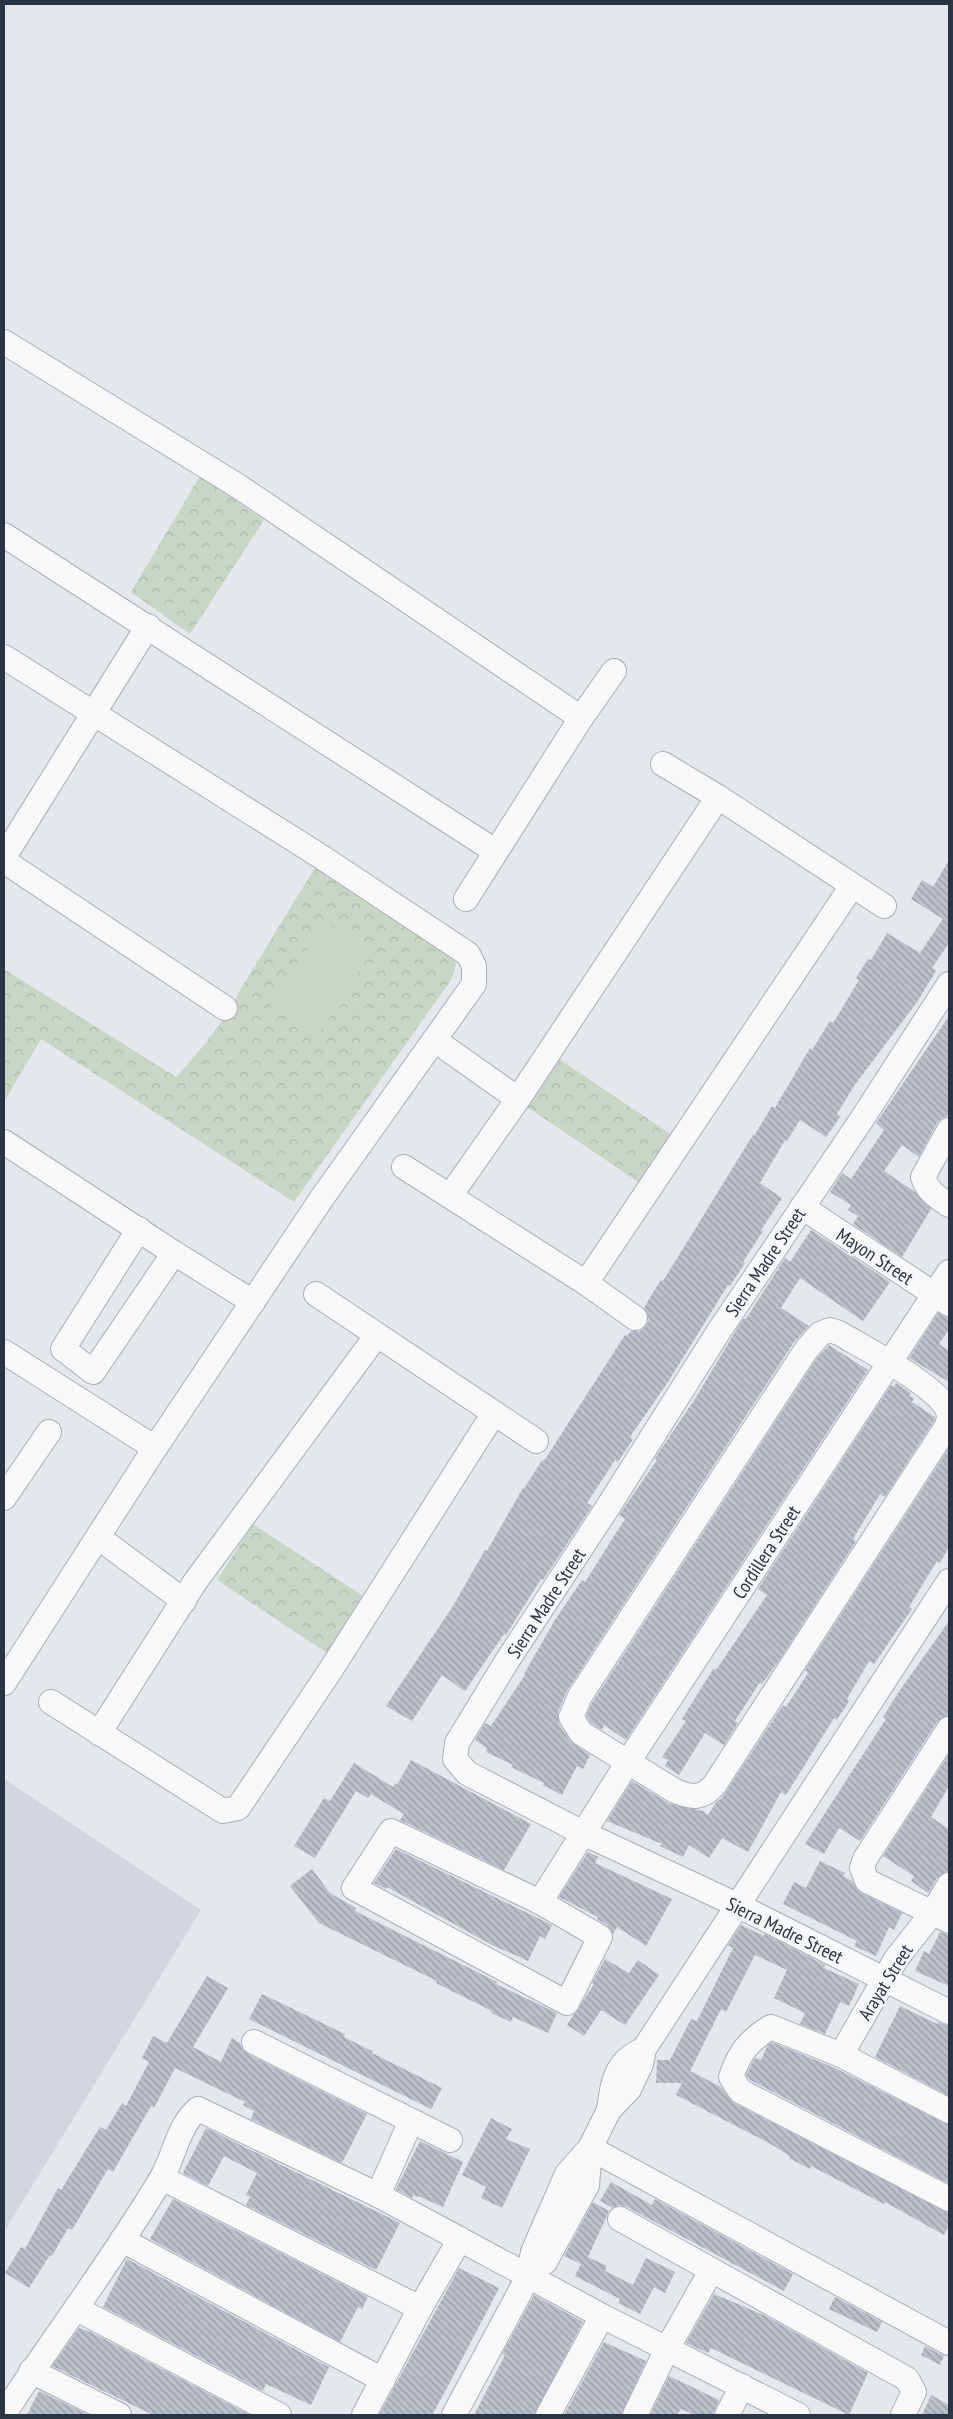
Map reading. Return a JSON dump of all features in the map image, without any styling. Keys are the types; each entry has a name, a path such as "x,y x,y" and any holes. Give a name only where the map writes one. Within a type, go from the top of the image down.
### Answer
{"street":[{"path":"4,342 238,486 581,718"},
{"path":"4,535 496,852"},
{"path":"4,857 148,626"},
{"path":"4,657 320,856 468,954 474,966 474,984 436,1041 322,1198 154,1448 99,1538 4,1683"},
{"path":"466,899 581,718 614,671"},
{"path":"663,764 718,797 884,906"},
{"path":"450,1196 518,1099 718,797"},
{"path":"4,861 225,1008"},
{"path":"586,1284 852,886"},
{"name":"Sierra Madre Street","path":"949,984 718,1331 457,1743 455,1759 467,1773 583,1833 737,1906 949,2012"},
{"path":"436,1041 518,1099"},
{"path":"949,1130 923,1177 925,1185 932,1193 949,1205"},
{"path":"4,1142 253,1302"},
{"path":"404,1167 586,1284 635,1318"},
{"name":"Mayon Street","path":"802,1207 942,1299"},
{"path":"139,1229 63,1349 93,1372 174,1253"},
{"name":"Cordillera Street","path":"540,1902 628,1762 889,1364 942,1299 949,1272"},
{"path":"316,1294 536,1441"},
{"path":"830,1330 840,1333 928,1387 943,1402 949,1413 947,1426 934,1450 708,1792 699,1797 689,1797 675,1791 628,1762 582,1733 571,1717 574,1707 813,1341 820,1334 830,1330"},
{"path":"99,1733 184,1601 194,1582 376,1335"},
{"path":"4,1352 154,1448"},
{"path":"51,1702 223,1811 238,1808 330,1671 494,1413"},
{"path":"7,1484 49,1432"},
{"path":"99,1538 184,1601"},
{"path":"454,2415 528,2277 546,2262 590,2148 609,2110 629,2089 641,2064 644,2048 949,1581"},
{"path":"949,1729 865,1859 862,1868 867,1881 941,1916 949,1885"},
{"path":"391,1831 540,1902 600,1937 567,2003 354,1888 391,1831"},
{"name":"Arayat Street","path":"840,2055 896,1959 941,1916"},
{"path":"949,2111 840,2055 771,2027 753,2038 735,2065 731,2077 740,2091 949,2199"},
{"path":"254,2042 450,2140"},
{"path":"4,2414 31,2371 77,2309 162,2178 188,2119 198,2109 378,2195 602,2316 798,2415"},
{"path":"378,2195 411,2120"},
{"path":"590,2148 949,2342"},
{"path":"162,2178 420,2308"},
{"path":"620,2219 907,2379 914,2392 904,2415"},
{"path":"364,2415 420,2308 460,2239"},
{"path":"122,2240 383,2380"},
{"path":"635,2415 667,2349 711,2271"},
{"path":"77,2309 279,2415"},
{"path":"548,2415 602,2316"},
{"path":"31,2371 119,2415"},
{"path":"727,2415 742,2386"}],"shaded area":[{"path":"4,1779 201,1910 4,2232"}],"green space":[{"path":"200,476 264,520 190,634 131,592"},
{"path":"316,866 445,946 456,964 451,980 294,1202 41,1039 4,1102 4,969 176,1077 227,1014"},
{"path":"325,922 371,952 317,1037 270,1007"},
{"path":"559,1059 672,1135 640,1183 527,1107"},
{"path":"253,1524 363,1596 327,1653 217,1580"}],"building":[{"path":"949,860 949,943 932,968 936,971 917,1002 854,1086 837,1114 840,1117 826,1137 800,1120 787,1141 785,1140 760,1183 782,1198 761,1230 763,1231 743,1262 745,1263 730,1286 728,1285 668,1382 630,1437 633,1439 618,1462 615,1460 587,1503 592,1506 559,1556 543,1580 541,1579 506,1635 504,1634 465,1691 442,1675 412,1721 386,1706 453,1606 523,1488 542,1460 544,1461 625,1335 627,1336 631,1331 640,1331 646,1326 649,1319 644,1308 649,1299 661,1280 663,1281 772,1106 775,1108 810,1048 812,1050 830,1021 833,1023 859,980 856,978 868,959 871,960 887,933 920,953 943,919 911,899 922,880 933,887"},
{"path":"949,1016 949,1116 942,1118 937,1123 919,1157 902,1145 884,1171 915,1192 931,1209 902,1257 853,1224 858,1216 848,1210 851,1205 830,1192 842,1173 851,1179 884,1130 876,1123"},
{"path":"811,1230 890,1282 863,1321 800,1278 781,1308 809,1326 794,1342 567,1691 558,1712 559,1724 570,1741 590,1755 583,1769 577,1766 562,1795 543,1785 544,1783 511,1767 513,1765 486,1752 487,1748 475,1740 485,1723 491,1726 525,1675 555,1620 582,1580 585,1582 625,1519 619,1515 657,1460 655,1458 695,1399 744,1318 746,1319 785,1258 790,1262"},
{"path":"938,1313 949,1318 949,1329 939,1344 949,1351 949,1382 909,1358"},
{"path":"829,1345 868,1370 626,1740 604,1725 602,1730 591,1723 586,1716 592,1703 817,1358"},
{"path":"896,1383 911,1393 909,1396 914,1398 912,1402 935,1417 934,1421 885,1497 880,1494 853,1539 856,1541 782,1656 762,1684 760,1682 735,1721 738,1723 724,1745 705,1733 679,1775 665,1766 668,1760 662,1757 686,1721 682,1719 713,1669 716,1670 767,1595 758,1589 891,1385 894,1387"},
{"path":"949,1448 949,1547 940,1563 937,1561 909,1607 912,1609 874,1664 869,1661 847,1699 849,1701 837,1720 834,1718 786,1795 781,1792 748,1852 722,1838 709,1858 689,1845 683,1857 660,1846 662,1844 607,1821 632,1781 670,1804 703,1811 708,1815 717,1801 721,1799 783,1705 786,1707 808,1673 805,1670"},
{"path":"949,1621 949,1715 937,1722 860,1841 839,1828 824,1854 805,1844 886,1719 883,1717 898,1693"},
{"path":"949,1754 949,1786 931,1817 949,1829 949,1871 937,1878 928,1893 911,1881 914,1876 883,1856"},
{"path":"411,1760 531,1824 504,1870 400,1820 404,1814 371,1794 368,1798 356,1791 315,1858 294,1846 324,1798 330,1801 354,1763 393,1787 395,1783 397,1785"},
{"path":"396,1849 552,1925 545,1939 540,1936 528,1961 492,1945 387,1887 386,1889 374,1883"},
{"path":"588,1852 598,1857 595,1863 672,1899 646,1946 617,1927 613,1934 607,1925 597,1919 598,1917 559,1897"},
{"path":"820,1861 845,1873 843,1876 852,1881 861,1893 902,1913 894,1930 889,1927 876,1956 854,1946 857,1941 783,1904 794,1882 806,1888"},
{"path":"312,1869 330,1893 356,1908 355,1911 497,1982 496,1984 557,2013 548,2033 513,2017 511,2022 491,2013 492,2011 436,1983 437,1981 319,1923 290,1886"},
{"path":"741,1925 764,1936 765,1934 825,1965 824,1968 859,1984 849,2006 840,2002 825,2034 800,2024 805,2013 774,1998 787,1970 755,1955 726,2012 721,2009 690,2071 721,2087 734,2103 949,2213 949,2225 944,2235 885,2202 884,2204 811,2166 810,2169 789,2158 790,2156 767,2142 676,2095 682,2083 656,2083 657,2060 670,2060 691,2019 697,2021 733,1948 728,1945"},
{"path":"940,1932 949,1935 949,1986 915,1971 924,1951 929,1954"},
{"path":"605,1959 629,1973 638,1960 659,1975 625,2025 601,2010 584,2036 567,2025 594,1984 592,1983"},
{"path":"207,1976 228,1988 193,2047 221,2062 232,2038 240,2043 243,2050 248,2054 367,2114 342,2163 251,2119 254,2111 243,2105 245,2102 175,2068 154,2108 151,2106 113,2172 108,2169 72,2230 68,2228 52,2256 50,2255 29,2288 5,2273 21,2247 25,2249 58,2188 61,2190 100,2127 106,2130 122,2103 126,2106 149,2062 142,2058 153,2036 167,2043"},
{"path":"262,1994 345,2034 344,2037 372,2051 372,2053 442,2088 431,2109 249,2019"},
{"path":"900,2006 937,2024 938,2022 949,2026 949,2096 875,2057"},
{"path":"772,2042 835,2068 949,2125 949,2184 750,2080 746,2075 753,2061 756,2058 761,2060 767,2046"},
{"path":"491,2118 512,2129 506,2139 530,2149 502,2208 481,2198 486,2187 462,2175"},
{"path":"206,2128 400,2223 376,2270 246,2205 250,2197 246,2195 257,2173 224,2156 208,2186 183,2173"},
{"path":"420,2141 463,2162 443,2207 418,2196 413,2195 412,2198 396,2189"},
{"path":"611,2182 652,2205 655,2199 793,2274 784,2291 627,2207 619,2205 613,2208 600,2201"},
{"path":"173,2199 368,2297 362,2309 358,2307 340,2342 150,2239"},
{"path":"593,2202 609,2211 588,2257 607,2266 605,2271 633,2285 646,2258 675,2272 665,2293 654,2287 640,2314 618,2303 620,2299 575,2276 581,2264 564,2256"},
{"path":"127,2259 329,2367 311,2405 266,2384 263,2391 103,2307"},
{"path":"459,2268 499,2288 448,2386 432,2415 379,2415"},
{"path":"714,2294 766,2316 868,2373 849,2415 711,2348 708,2353 686,2343"},
{"path":"534,2295 583,2322 534,2415 474,2415 505,2355 502,2354"},
{"path":"835,2297 882,2322 877,2332 829,2309"},
{"path":"79,2328 91,2332 250,2415 153,2415 52,2366"},
{"path":"604,2342 646,2361 621,2415 564,2415"},
{"path":"925,2346 944,2356 940,2365 921,2355"},
{"path":"669,2376 719,2400 713,2415 694,2415 681,2409 677,2415 650,2415"},
{"path":"39,2391 87,2414 27,2415"},
{"path":"931,2395 949,2405 949,2415 922,2415"}]}
